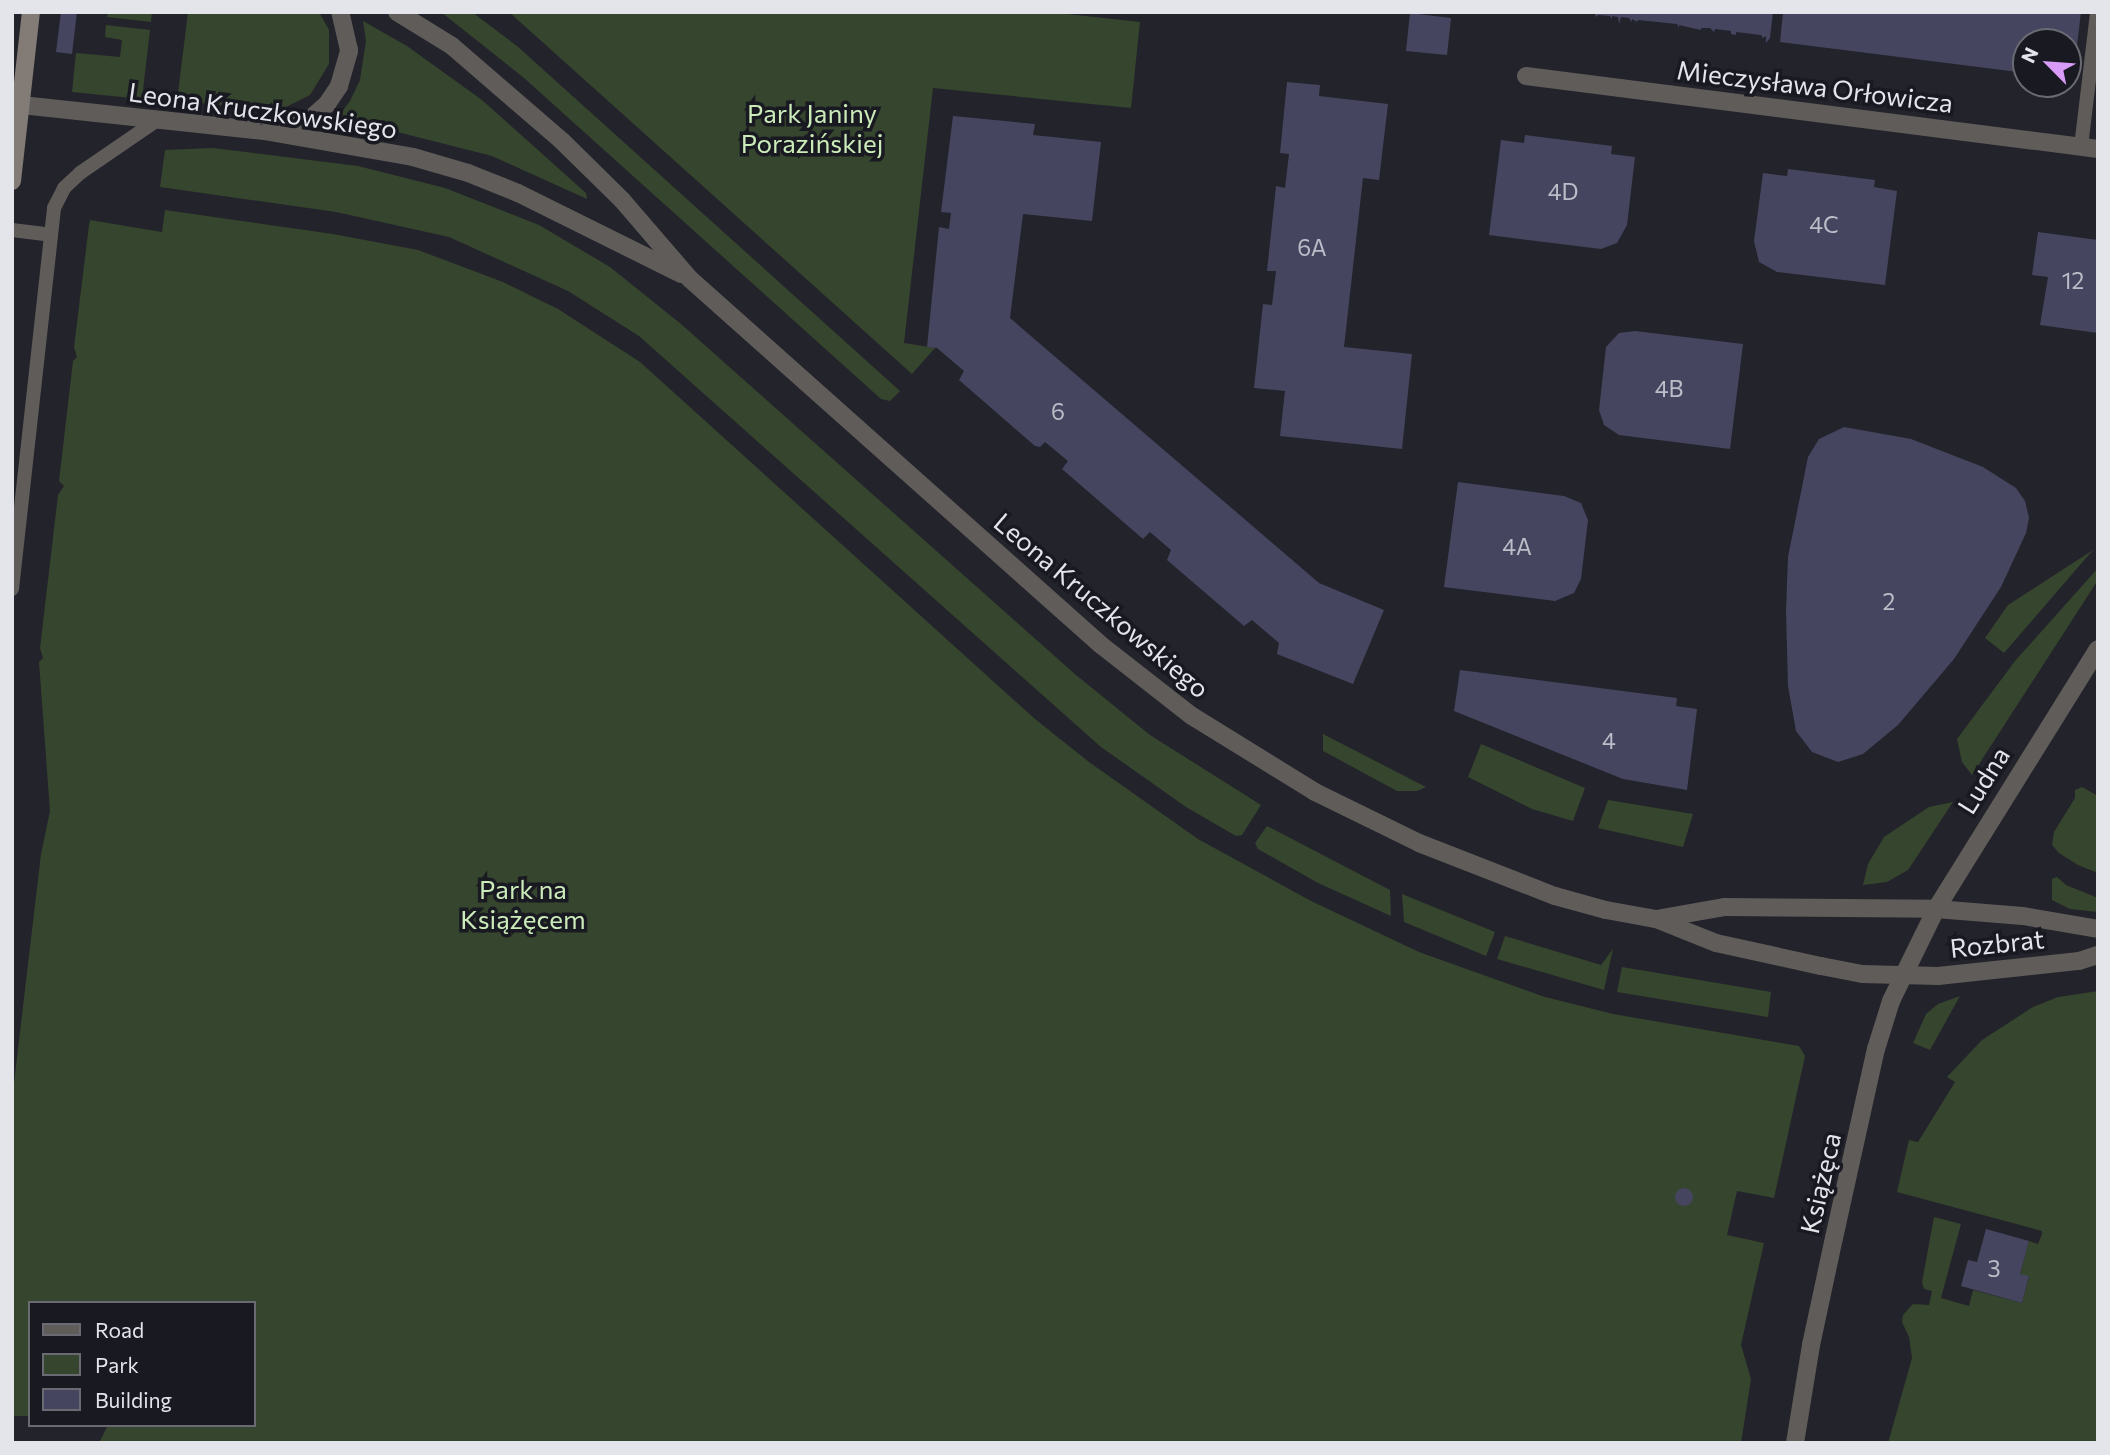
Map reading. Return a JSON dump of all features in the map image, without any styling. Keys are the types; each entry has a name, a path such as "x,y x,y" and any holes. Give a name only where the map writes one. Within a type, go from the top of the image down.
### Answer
{"main road":[{"path":"12,181 31,12"}],"street":[{"path":"264,131 310,119 327,104 339,86 349,50 340,12"},
{"name":"Leona Kruczkowskiego","path":"397,12 452,46 562,141 622,200 690,279 1101,645 1192,716 1315,792 1419,843 1555,896 1606,910 1656,919 1728,946 1850,972 1900,976"},
{"name":"Mieczysława Orłowicza","path":"1526,76 2089,148"},
{"name":"Leona Kruczkowskiego","path":"12,104 264,131 413,157 468,173 563,213 690,279"},
{"name":"Ludna","path":"1918,942 2012,782 2098,649"},
{"name":"Leona Kruczkowskiego","path":"1656,919 1724,907 1936,909"},
{"name":"Rozbrat","path":"1936,909 2032,917 2098,929"},
{"name":"Książęca","path":"1795,1443 1811,1345 1876,1049 1900,976 1918,942"},
{"name":"Rozbrat","path":"1900,976 1992,972 2079,961 2098,955"}],"lane":[{"path":"2089,148 2097,12"},
{"path":"12,589 54,208 64,188 80,173 156,121"},
{"path":"12,230 51,235"}],"green space":[{"path":"108,12 152,12 151,22 107,17"},
{"path":"188,12 319,12 329,30 329,64 310,95 280,110 177,101"},
{"path":"441,12 472,12 517,46 900,391 890,401 881,399 524,78"},
{"name":"Park Janiny Porazińskiej","path":"509,12 1049,12 1140,22 1131,108 933,88 904,343 935,348 912,374"},
{"path":"363,21 407,46 482,100 586,193 587,199 492,156 338,117 350,101 360,80 366,41"},
{"path":"106,25 150,30 142,99 72,92 76,53 120,57 122,40 105,37"},
{"path":"213,148 358,166 445,188 539,225 610,267 681,324 1076,675 1150,735 1261,805 1242,835 1236,836 1186,807 1101,747 639,336 568,291 449,237 336,212 160,187 165,150"},
{"name":"Park na Książęcem","path":"165,210 333,234 418,250 503,282 558,309 640,362 1035,719 1089,762 1198,839 1311,901 1419,952 1545,997 1613,1014 1799,1046 1805,1056 1774,1198 1737,1191 1727,1235 1764,1243 1741,1345 1751,1379 1741,1443 99,1443 107,1427 256,1427 256,1301 28,1301 28,1416 12,1416 12,1100 41,854 50,811 39,662 43,658 40,648 58,495 64,486 59,481 73,361 77,357 74,347 89,225 90,220 162,232"},
{"path":"2093,550 2004,653 1985,638 2008,605"},
{"path":"2098,568 2098,580 1972,775 1962,762 1957,739 2015,661"},
{"path":"1323,734 1426,787 1417,791 1397,791 1323,751"},
{"path":"1481,744 1585,788 1573,821 1532,809 1468,777"},
{"path":"2082,787 2098,796 2098,873 2078,865 2052,845 2054,832 2075,798 2075,790"},
{"path":"1608,800 1693,814 1683,847 1598,828"},
{"path":"1953,802 1908,870 1887,882 1863,885 1868,864 1884,837 1929,807"},
{"path":"1267,826 1390,890 1391,916 1318,883 1258,849 1255,843"},
{"path":"2057,877 2066,885 2098,898 2098,912 2070,909 2052,900 2052,879"},
{"path":"1402,894 1495,932 1486,956 1404,922"},
{"path":"1505,936 1601,965 1613,949 1604,990 1497,959"},
{"path":"1622,967 1771,992 1768,1017 1617,992"},
{"path":"2098,991 2098,1443 1888,1443 1912,1358 1909,1337 1902,1322 1903,1315 1913,1304 1929,1305 1932,1291 1924,1289 1922,1282 1934,1217 1961,1224 1941,1298 1969,1306 1973,1290 2022,1303 2029,1277 2020,1274 2029,1241 2038,1244 2042,1234 2042,1231 1897,1192 1909,1140 1918,1142 1955,1082 1947,1077 1982,1040 2033,1007 2058,997"},
{"path":"1960,996 1930,1050 1913,1043 1926,1014 1938,1004"}],"building":[{"path":"61,12 77,12 72,54 56,52"},
{"path":"1594,12 1773,12 1770,38 1766,43 1766,36 1763,38 1761,35 1736,32 1736,35 1731,34 1731,31 1715,29 1714,32 1710,28 1701,30 1679,25 1679,28 1677,24 1637,22 1632,19 1632,22 1629,18 1621,17 1619,24 1618,17 1596,17"},
{"path":"1783,12 2081,12 2079,28 2012,28 2012,71 1780,42"},
{"path":"1410,13 1451,18 1447,55 1406,51"},
{"path":"1287,82 1320,85 1319,96 1388,104 1379,180 1363,178 1344,347 1412,354 1402,449 1280,436 1285,391 1254,388 1263,304 1272,305 1276,271 1267,271 1276,186 1285,188 1289,154 1280,153"},
{"path":"953,116 1035,124 1033,135 1101,142 1092,221 1023,214 1010,318 1319,583 1384,610 1353,684 1277,654 1279,643 1252,620 1244,626 1167,560 1171,550 1150,532 1143,539 1062,469 1068,461 1045,442 1040,447 1035,446 959,380 964,371 937,348 927,347 939,227 949,229 951,213 941,212"},
{"path":"1525,135 1612,146 1611,154 1635,157 1627,225 1617,243 1601,249 1489,235 1501,140 1524,143"},
{"path":"1788,169 1875,180 1874,187 1897,191 1885,285 1777,272 1759,262 1754,241 1763,173 1787,176"},
{"path":"2038,232 2098,240 2098,333 2040,325 2048,277 2032,275"},
{"path":"1635,331 1743,344 1730,449 1619,435 1604,425 1599,410 1606,347 1619,333"},
{"path":"1844,427 1911,439 1983,467 2016,488 2025,501 2029,518 2026,533 2001,587 1954,659 1898,725 1863,754 1838,762 1812,752 1796,731 1788,686 1786,611 1788,557 1808,457 1819,439"},
{"path":"1458,482 1564,496 1581,503 1588,520 1581,579 1574,593 1555,601 1444,587"},
{"path":"1460,670 1677,698 1676,706 1697,709 1687,790 1623,779 1454,711"},
{"path":"1680,1188 1688,1188 1693,1197 1691,1204 1680,1206 1675,1201 1675,1193"},
{"path":"1986,1229 2029,1241 2020,1274 2029,1276 2022,1303 1961,1286 1968,1260 1977,1262"}]}
